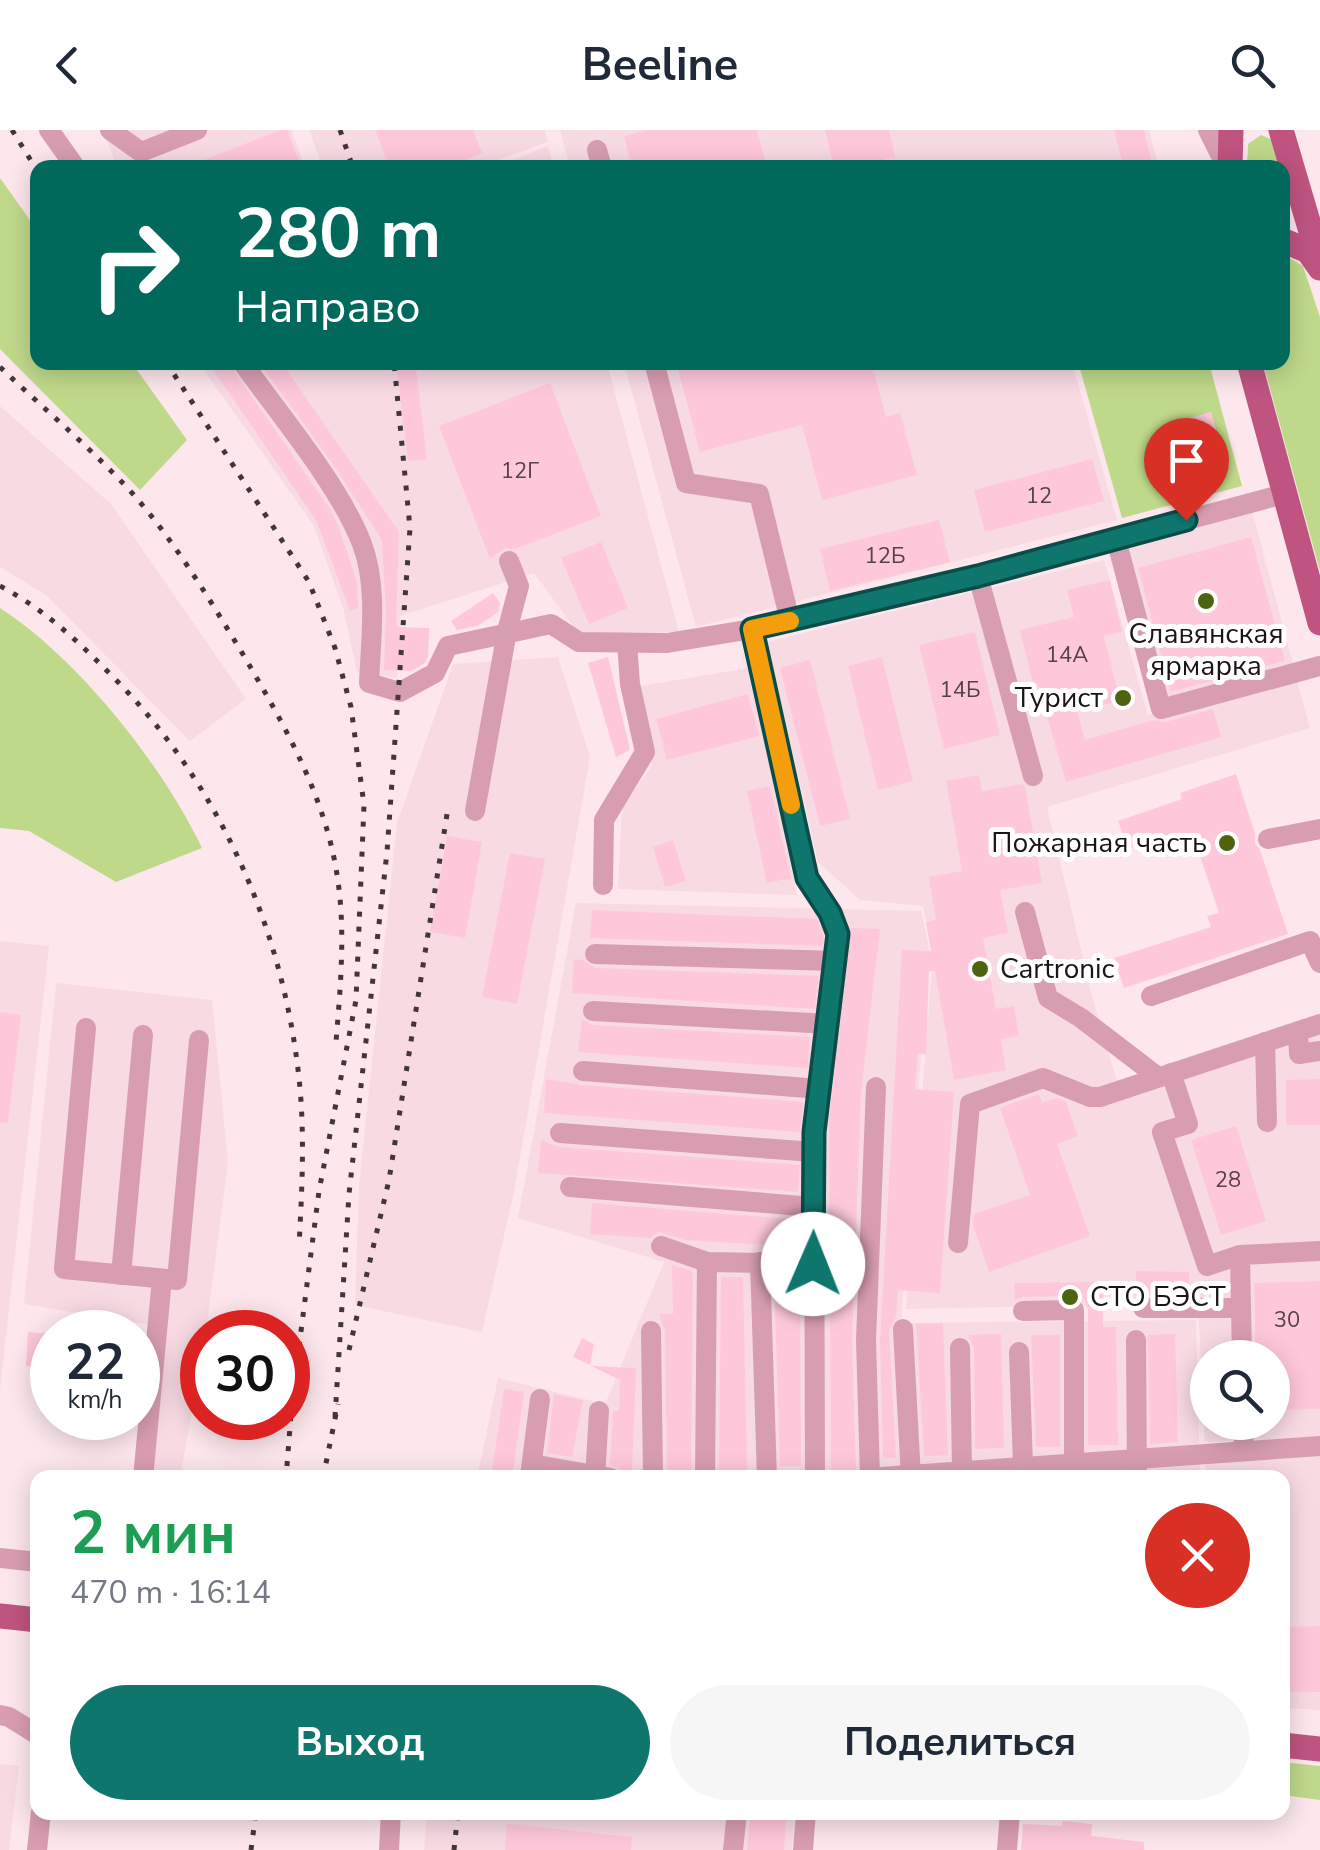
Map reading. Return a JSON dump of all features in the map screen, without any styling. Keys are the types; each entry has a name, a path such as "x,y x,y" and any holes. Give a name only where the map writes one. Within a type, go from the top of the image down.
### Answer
{"main road":[{"path":"1229,160 1232,130"},
{"path":"1281,130 1320,265"},
{"path":"1290,217 1300,193"},
{"path":"1290,243 1301,246 1320,265"},
{"path":"1250,370 1320,623"},
{"path":"0,1616 30,1619"},
{"path":"1290,1746 1320,1749"}],"street":[{"path":"48,130 70,160"},
{"path":"110,130 140,152 197,130"},
{"path":"1208,130 1224,160"},
{"path":"248,370 345,509 363,547 372,606 369,682 400,692 435,672 448,646 508,632 551,624 579,642 667,643 752,629 978,576 1284,494"},
{"path":"656,370 686,483 759,494 790,621"},
{"path":"1116,539 1162,709 1320,666"},
{"path":"476,810 519,586 509,560"},
{"path":"978,576 1034,776"},
{"path":"752,629 807,878 830,913 838,934 814,1152 815,1470"},
{"path":"603,885 604,820 645,752 630,684 627,642"},
{"path":"1268,839 1320,828"},
{"path":"1025,912 1048,998 1165,1075 1188,1124 1162,1132 1206,1266 1240,1255 1320,1251"},
{"path":"1151,996 1310,942 1320,962"},
{"path":"595,954 835,961"},
{"path":"593,1011 828,1024"},
{"path":"958,1243 970,1104 1043,1078 1090,1097 1320,1024"},
{"path":"86,1028 64,1269 176,1280 200,1040"},
{"path":"1298,1032 1300,1054 1320,1051"},
{"path":"121,1275 144,1035"},
{"path":"1265,1042 1267,1122"},
{"path":"583,1071 820,1089"},
{"path":"869,1470 866,1340 876,1086"},
{"path":"560,1132 814,1152"},
{"path":"570,1187 814,1207"},
{"path":"661,1246 708,1262 813,1264"},
{"path":"1240,1255 1241,1340"},
{"path":"705,1470 708,1262"},
{"path":"760,1262 767,1470"},
{"path":"144,1470 162,1279"},
{"path":"1142,1308 1240,1308"},
{"path":"1022,1311 1074,1310 1060,1467"},
{"path":"904,1329 911,1470"},
{"path":"651,1331 652,1470"},
{"path":"1136,1340 1137,1468"},
{"path":"960,1348 962,1470"},
{"path":"1019,1352 1023,1465"},
{"path":"531,1470 540,1399"},
{"path":"599,1411 601,1470"},
{"path":"1244,1440 1244,1451"},
{"path":"1003,1470 1023,1465 1137,1468 1244,1451 1320,1446"},
{"path":"0,1558 30,1561"},
{"path":"0,1715 30,1730"},
{"path":"37,1850 41,1820"},
{"path":"390,1850 391,1820"},
{"path":"733,1850 736,1820"},
{"path":"803,1850 805,1820"},
{"path":"1007,1850 1009,1820"}],"shaded area":[{"path":"103,130 291,130 302,160 114,160"},
{"path":"309,130 545,130 548,142 498,160 320,160"},
{"path":"560,130 1149,130 1157,160 568,160"},
{"path":"548,146 552,160 513,160"},
{"path":"204,370 609,370 679,632 578,633 534,573 400,616 397,678 357,672 344,611 314,526"},
{"path":"626,370 1074,370 1117,520 696,627"},
{"path":"0,406 111,504 246,699 190,741 46,595 0,567"},
{"name":"Славянская ярмарка","path":"1251,507 1294,667 1165,702 1122,542"},
{"path":"1104,560 1148,715 1296,677 1310,728 1047,807 1093,1000 1121,1095 1320,1028 1320,1437 1290,1438 1290,1340 1200,1340 1198,1303 906,1309 933,952 923,906 860,900 818,862 767,642"},
{"path":"558,657 590,757 514,1192 482,1332 355,1305 359,1186 397,823 453,664"},
{"path":"749,668 797,895 618,889 622,807 652,766 641,686"},
{"path":"576,903 921,911 929,947 901,1323 1196,1320 1197,1340 1190,1340 1190,1440 1199,1440 1200,1470 479,1470 498,1378 605,1404 664,1262 518,1218"},
{"path":"0,941 49,946 0,1391"},
{"path":"56,983 212,1000 228,1162 209,1310 180,1310 180,1440 187,1440 181,1470 149,1470 151,1440 160,1440 160,1310 60,1310 24,1304"},
{"path":"1320,1455 1320,1710 1290,1708 1290,1470 1206,1470 1205,1461"},
{"path":"0,1764 19,1766 9,1850 0,1850"},
{"path":"426,1820 794,1820 792,1850 424,1850"}],"green space":[{"path":"1261,135 1273,140 1280,160 1247,160 1248,144"},
{"path":"0,178 30,220 30,370 137,370 187,440 140,490 0,349"},
{"path":"1290,258 1303,266 1320,317 1320,571 1265,370 1290,370"},
{"path":"1080,370 1211,370 1242,486 1122,518"},
{"path":"0,608 59,655 116,716 165,783 202,848 116,882 29,831 0,828"},
{"path":"1290,1763 1320,1766 1320,1800 1290,1796"}],"building":[{"path":"287,130 299,160 204,160"},
{"path":"375,130 473,130 482,153 465,160 387,160"},
{"path":"649,130 757,130 765,160 630,160 624,136"},
{"path":"825,130 889,130 895,157 832,160"},
{"path":"1114,130 1144,130 1151,160 1122,160"},
{"path":"213,370 234,370 328,506 357,582 358,608 350,611 317,522"},
{"path":"265,370 287,370 399,532 396,624 429,628 428,656 425,663 411,671 384,670 382,540"},
{"path":"397,370 416,370 427,459 408,461"},
{"path":"678,370 873,370 886,417 900,413 917,475 822,500 802,425 700,452"},
{"path":"550,383 601,516 515,549 505,548 490,559 439,426"},
{"path":"1211,412 1227,467 1162,485 1154,456 1186,447 1179,421"},
{"path":"1092,459 1104,501 985,532 974,490"},
{"path":"939,520 950,562 830,591 820,549"},
{"name":"Славянская ярмарка","path":"1251,537 1285,661 1171,692 1138,568"},
{"path":"601,542 628,608 589,624 561,558"},
{"path":"1110,580 1122,632 1104,636 1120,701 1077,711 1085,740 1154,720 1165,722 1213,709 1221,737 1066,782 1037,683 1033,684 1020,630 1074,617 1067,590"},
{"path":"493,593 500,603 498,612 478,626 457,630 451,621"},
{"path":"975,632 1000,735 944,749 919,645"},
{"path":"608,657 630,750 616,757 588,663"},
{"path":"882,657 913,781 878,790 848,666"},
{"path":"810,660 850,819 820,826 780,668"},
{"path":"748,694 759,736 667,760 656,719"},
{"path":"1236,774 1255,843 1288,934 1124,988 1114,958 1211,927 1207,916 1219,913 1197,847 1180,853 1174,834 1128,849 1118,821 1182,799 1180,793"},
{"path":"979,775 982,791 1022,784 1025,787 1042,883 1000,890 1008,933 983,938 996,1009 1014,1006 1019,1036 1001,1039 1006,1070 954,1080 935,971 929,971 926,1054 918,1054 915,1089 954,1092 940,1293 898,1290 896,1317 889,1330 896,1458 883,1458 880,1340 902,950 931,951 926,922 936,920 929,877 962,871 946,781"},
{"path":"770,786 791,878 767,883 747,791"},
{"path":"447,836 482,842 465,938 430,932"},
{"path":"673,840 686,881 665,887 653,847"},
{"path":"510,853 545,859 517,1004 482,997"},
{"path":"592,910 817,919 824,936 823,946 590,938"},
{"path":"851,928 880,929 861,1092 852,1339 856,1470 831,1470 829,1121"},
{"path":"574,959 595,968 819,976 815,1009 572,993"},
{"path":"0,1012 21,1015 8,1123 0,1122"},
{"path":"582,1019 592,1025 810,1037 808,1068 578,1052"},
{"path":"546,1079 804,1102 800,1132 544,1113"},
{"path":"1320,1079 1320,1125 1286,1125 1286,1080"},
{"path":"1039,1094 1042,1103 1056,1098 1066,1102 1078,1136 1057,1144 1090,1236 989,1272 973,1225 974,1214 1030,1195 1000,1108"},
{"path":"1236,1126 1266,1221 1221,1235 1191,1140"},
{"path":"541,1140 559,1147 800,1165 798,1192 538,1173"},
{"path":"592,1203 800,1220 799,1247 685,1240 659,1232 650,1238 590,1234"},
{"path":"672,1265 692,1271 693,1278 691,1470 667,1470 665,1331 659,1314 673,1314"},
{"path":"1136,1271 1189,1272 1189,1294 1136,1296"},
{"path":"721,1277 743,1277 747,1470 719,1470"},
{"path":"774,1277 800,1278 801,1466 780,1466"},
{"path":"1320,1281 1320,1409 1290,1410 1290,1340 1256,1340 1254,1283"},
{"path":"1102,1282 1103,1327 1116,1327 1118,1445 1088,1445 1088,1310 1084,1299 1074,1296 1015,1300 1014,1283"},
{"path":"943,1323 948,1455 924,1456 916,1324"},
{"path":"28,1332 30,1332 30,1366 26,1366"},
{"path":"1001,1334 1004,1448 975,1449 974,1348 968,1335"},
{"path":"1175,1334 1178,1442 1150,1444 1148,1335"},
{"path":"1031,1335 1060,1335 1060,1447 1036,1447"},
{"path":"582,1338 594,1344 590,1365 573,1357"},
{"path":"591,1366 636,1368 632,1470 620,1470 610,1464 613,1411 619,1411 620,1380"},
{"path":"504,1389 524,1392 513,1470 492,1470"},
{"path":"554,1394 583,1400 572,1457 547,1453"},
{"path":"1320,1626 1320,1692 1290,1692 1290,1627"},
{"path":"750,1820 786,1820 784,1850 747,1850"},
{"path":"1063,1821 1092,1824 1091,1836 1144,1842 1144,1850 1021,1850 1023,1824 1062,1826"},
{"path":"507,1824 632,1837 631,1850 505,1850"}],"railway":[{"path":"12,130 31,160"},
{"path":"340,130 350,160"},
{"path":"0,367 101,461 148,512 216,610 289,736 326,825 339,889 342,946 336,1042"},
{"path":"171,370 309,582 335,648 351,707 364,805 356,1000 319,1191 287,1470"},
{"path":"335,1417 349,1194 387,852 410,528 395,370"},
{"path":"0,586 77,641 155,723 216,815 241,864 262,916 291,1023 302,1120 299,1246"},
{"path":"349,1350 389,1180 448,808"},
{"path":"325,1470 338,1404"},
{"path":"251,1850 255,1820"},
{"path":"454,1850 457,1820"}],"slow traffic":[{"path":"790,621 752,629 791,805"}],"place":[{"name":"Славянская ярмарка","path":"1206,601"},
{"name":"Турист","path":"1123,698"},
{"name":"Пожарная часть","path":"1227,843"},
{"name":"Cartronic","path":"980,969"},
{"name":"СТО БЭСТ","path":"1070,1297"}],"route":[{"path":"813,1264 814,1132 838,934 830,913 807,878 752,629 978,576 1186,520"}]}
